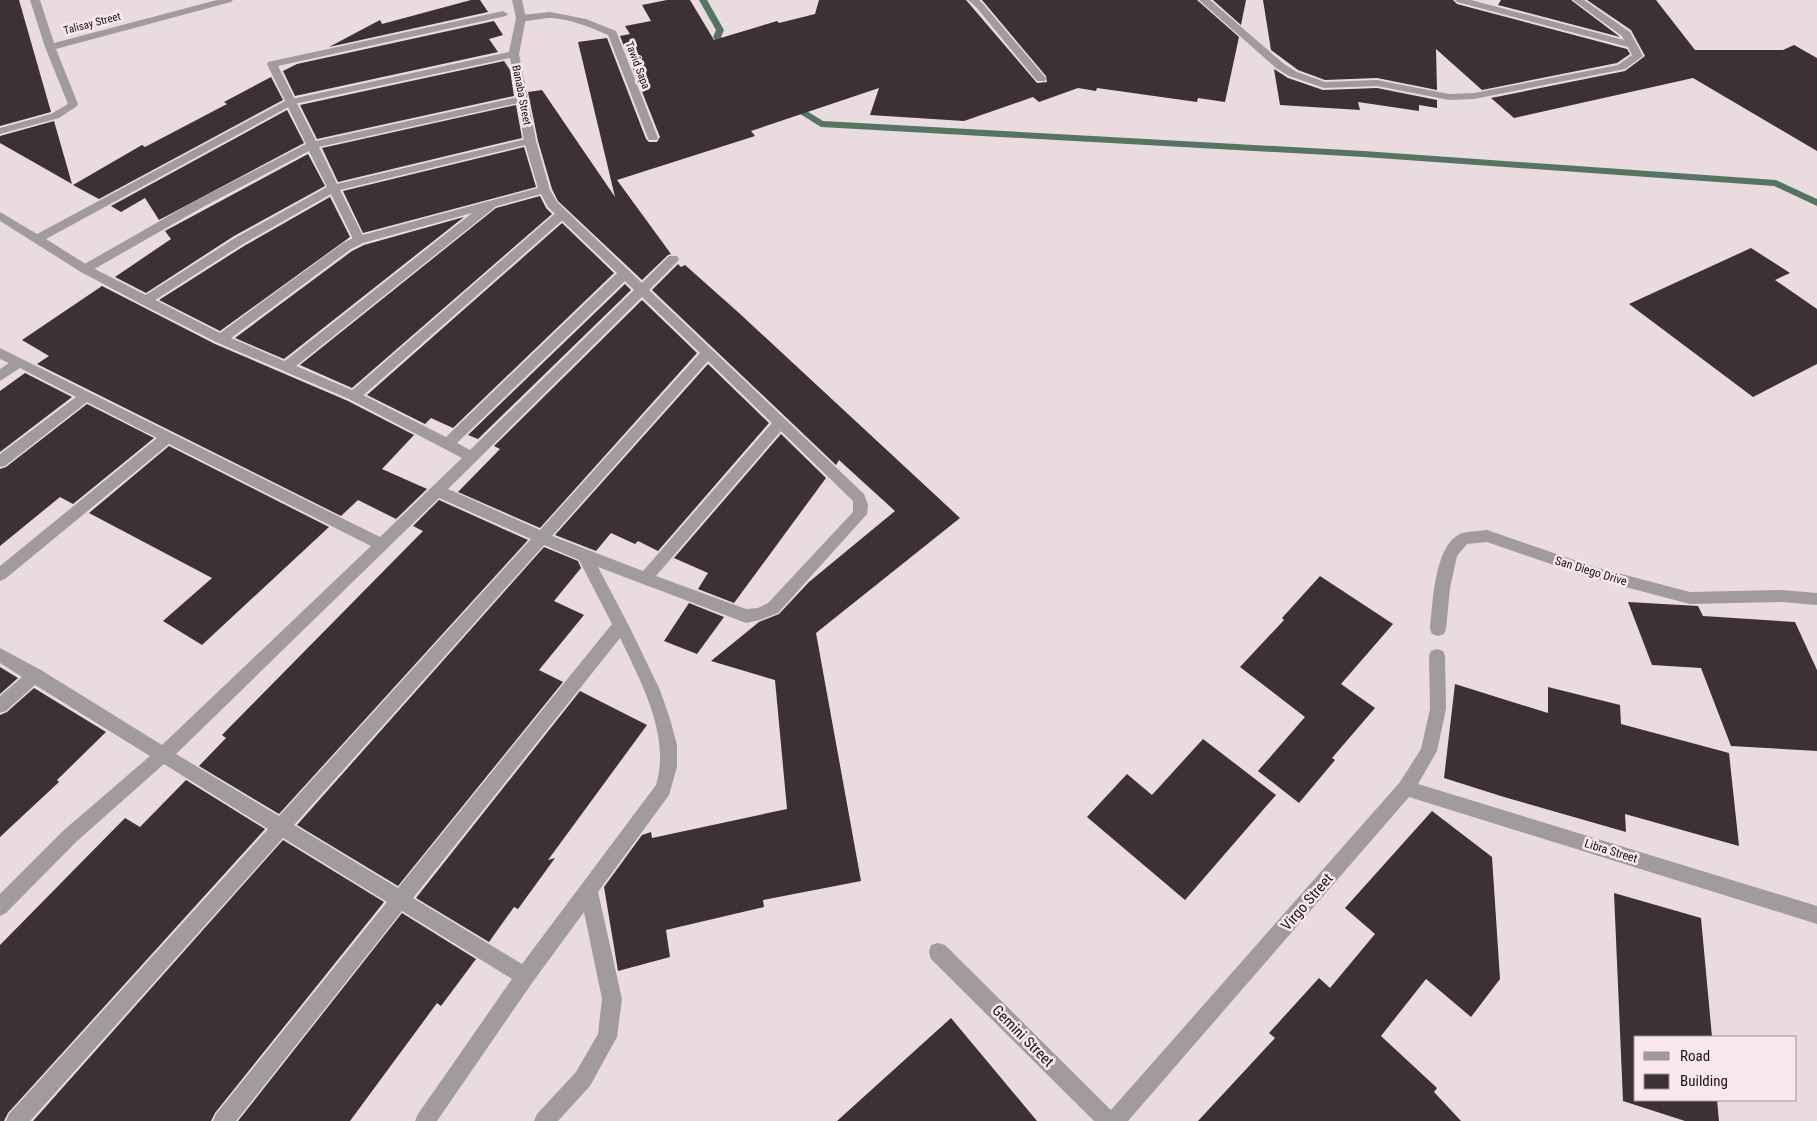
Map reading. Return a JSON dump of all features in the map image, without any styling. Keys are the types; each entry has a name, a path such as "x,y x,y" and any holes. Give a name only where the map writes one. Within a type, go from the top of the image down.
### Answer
{"street":[{"path":"0,131 55,116 73,104 50,47 36,0"},
{"name":"Talisay Street","path":"50,47 228,0"},
{"name":"Banaba Street","path":"437,490 584,556 746,616 760,614 773,608 860,514 860,498 552,204 544,190 530,141 514,54 521,18 517,0"},
{"path":"1204,0 1280,66 1309,80 1331,86 1378,83 1449,97 1474,96 1621,67 1638,56 1626,34 1578,0"},
{"path":"1460,0 1633,45"},
{"path":"976,3 1042,78"},
{"path":"359,240 272,64 503,14"},
{"name":"Tawid Sapa","path":"521,18 550,15 583,21 612,34 653,138"},
{"path":"39,238 291,102 514,54"},
{"path":"85,269 199,204 312,145 523,99"},
{"path":"144,301 239,241 333,188 530,141"},
{"path":"221,339 347,246 359,240 544,190"},
{"path":"286,367 490,204"},
{"path":"354,396 562,214"},
{"path":"0,216 39,238 85,269 144,301 221,339 354,396 472,457"},
{"path":"0,907 70,836 164,754 382,545 673,259"},
{"path":"448,444 624,274"},
{"path":"0,353 382,545"},
{"path":"16,1121 707,354"},
{"path":"0,376 18,363"},
{"path":"0,462 86,396"},
{"path":"644,579 780,423"},
{"path":"0,575 168,437"},
{"name":"San Diego Drive","path":"1438,629 1442,588 1450,554 1463,539 1487,536 1591,572 1690,598 1782,596 1817,599"},
{"path":"425,1121 525,976 663,789 669,766 667,735 651,688 584,556"},
{"path":"223,1121 620,626"},
{"path":"0,655 525,976"},
{"name":"Virgo Street","path":"1116,1121 1406,788 1429,751 1438,709 1437,656"},
{"path":"0,706 35,676"},
{"name":"Libra Street","path":"1406,788 1817,915"},
{"path":"544,1121 582,1079 607,1037 612,1000 588,890"},
{"name":"Gemini Street","path":"938,952 1108,1121"}],"building":[{"path":"0,0 19,0 51,112 0,126"},
{"path":"471,0 480,0 488,12 329,47 380,20 382,24"},
{"path":"667,0 690,0 714,40 777,21 779,23 815,14 819,0 966,0 1037,83 1047,82 1046,76 982,0 1197,0 1239,37 1225,102 1198,98 1197,102 1097,88 1096,91 1078,88 1039,102 1033,97 964,121 870,115 879,88 751,131 755,136 617,180 671,254 642,280 558,201 552,189 538,141 528,92 542,90 615,197 578,42 607,38 646,139 649,142 657,142 660,137 620,36 630,34 625,26 651,21 642,5"},
{"path":"1213,0 1246,0 1241,25"},
{"path":"1263,0 1453,0 1457,4 1627,49 1630,54 1617,63 1482,90 1436,49 1437,90 1377,78 1325,80 1298,70 1271,50"},
{"path":"1501,0 1571,0 1620,37 1498,5"},
{"path":"1587,0 1656,0 1695,50 1783,50 1794,45 1817,58 1817,151 1693,78 1514,118 1491,98 1625,71 1645,56 1631,30"},
{"path":"494,21 503,35 489,39 498,52 295,96 283,71 297,64"},
{"path":"504,61 510,70 514,96 317,139 300,105"},
{"path":"1274,69 1288,78 1323,90 1377,88 1437,100 1437,108 1419,105 1419,111 1358,102 1360,110 1280,105"},
{"path":"271,77 283,100 99,199 73,185 142,145 145,147 227,104 224,102"},
{"path":"516,105 522,138 338,182 322,148"},
{"path":"287,110 304,143 159,220 145,198 121,212 111,206"},
{"path":"54,121 72,184 0,143 0,136"},
{"path":"524,147 536,187 363,233 343,191"},
{"path":"308,154 325,186 234,236 146,293 115,277 171,239 165,231"},
{"path":"540,196 546,208 552,214 352,388 300,365 496,208"},
{"path":"330,197 350,237 220,331 159,300 244,246"},
{"path":"464,217 284,359 235,338 352,251 364,245"},
{"path":"562,223 614,273 453,428 431,418 425,424 367,395"},
{"path":"1751,248 1790,273 1775,280 1817,309 1817,364 1753,397 1629,304"},
{"path":"678,264 681,267 685,265 739,313 960,518 816,633 861,881 763,900 764,907 666,930 670,957 618,971 604,887 642,835 651,832 652,838 787,809 775,680 711,661 759,622 779,614 809,582 895,511 839,460 836,465 652,290"},
{"path":"625,284 631,290 478,439 468,435"},
{"path":"102,286 215,344 348,401 414,435 382,469 427,489 396,519 358,500 341,516 37,364 49,356 22,340"},
{"path":"642,300 697,353 540,528 458,492 500,449 494,446"},
{"path":"708,364 769,423 658,551 638,541 635,544 611,533 596,551 555,535"},
{"path":"25,373 72,397 0,452 0,391"},
{"path":"87,404 154,438 73,504 60,497 0,546 0,469 6,467"},
{"path":"781,434 826,478 734,603 698,589 708,573 674,558"},
{"path":"169,446 329,527 202,645 163,621 212,578 89,513"},
{"path":"439,500 528,540 279,814 199,766 226,738 222,735 423,531 413,526"},
{"path":"544,547 578,561 581,568 554,601 584,615 539,670 563,682 398,886 297,825"},
{"path":"1320,576 1393,624 1341,684 1375,708 1332,758 1335,760 1299,803 1258,771 1305,717 1240,667 1284,620 1282,618"},
{"path":"1628,602 1698,606 1703,616 1795,622 1817,670 1817,751 1731,746 1701,668 1652,665"},
{"path":"689,603 724,617 697,654 664,641"},
{"path":"0,667 18,678 0,694"},
{"path":"1455,684 1548,713 1548,687 1620,705 1621,724 1729,753 1739,846 1625,814 1626,832 1444,778"},
{"path":"34,688 106,732 57,780 59,782 0,837 0,715 7,712"},
{"path":"580,691 647,725 548,860 555,858 518,909 514,907 489,942 416,898"},
{"path":"1203,739 1276,795 1185,900 1087,817 1127,774 1152,795"},
{"path":"186,780 265,829 8,1113 4,1121 0,1121 0,945 125,818 140,827"},
{"path":"1432,811 1492,857 1500,979 1471,1017 1426,979 1381,1036 1437,1088 1434,1092 1461,1121 1198,1121 1275,1038 1269,1033 1319,978 1330,988 1375,934 1345,908"},
{"path":"283,840 384,902 215,1113 211,1121 33,1121"},
{"path":"1614,893 1701,918 1712,1036 1634,1036 1634,1101 1717,1101 1719,1121 1685,1121 1623,1101"},
{"path":"402,913 476,959 441,1006 437,1003 350,1121 238,1121"},
{"path":"951,1018 1037,1121 837,1121"}],"waterway":[{"path":"703,0 720,30 717,37 725,48 729,49"},
{"path":"792,105 821,124 1364,154 1776,183 1817,203"}]}
